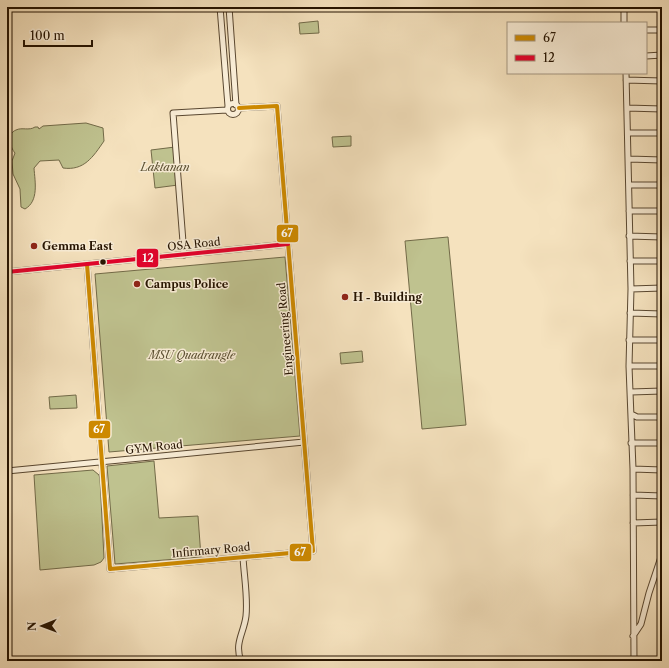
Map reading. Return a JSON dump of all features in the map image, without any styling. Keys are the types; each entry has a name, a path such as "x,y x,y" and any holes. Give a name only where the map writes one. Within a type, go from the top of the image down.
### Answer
{"street":[{"path":"220,7 228,108 230,114 235,115 238,106 229,7"},
{"path":"624,7 624,22"},
{"path":"222,26 231,26"},
{"path":"647,30 662,30"},
{"path":"647,56 662,56"},
{"path":"224,64 233,62"},
{"path":"626,74 631,289 629,366 633,469 634,661"},
{"path":"626,80 662,81"},
{"path":"184,255 174,113 228,108 231,104 238,106"},
{"name":"Engineering Road","path":"238,106 277,106 313,551"},
{"path":"627,108 662,109"},
{"path":"628,133 662,133"},
{"path":"629,159 662,160"},
{"path":"629,185 662,185"},
{"path":"629,211 662,210"},
{"path":"629,236 662,236"},
{"name":"OSA Road","path":"7,272 288,244"},
{"path":"630,261 662,261"},
{"path":"87,264 102,462"},
{"path":"631,289 662,288"},
{"path":"630,313 662,314"},
{"path":"629,340 662,340"},
{"path":"629,366 662,366"},
{"path":"631,392 662,391"},
{"path":"631,414 637,417 662,417"},
{"path":"631,422 637,417"},
{"name":"GYM Road","path":"7,471 304,442"},
{"path":"631,443 662,443"},
{"name":"Infirmary Road","path":"102,462 110,569 313,551"},
{"path":"633,469 662,470"},
{"path":"633,495 662,496"},
{"path":"633,523 662,522"},
{"path":"633,636 641,624 649,593 662,554"},
{"path":"241,661 239,639 244,627 246,611 243,558"}],"green space":[{"path":"318,21 319,33 300,34 299,23"},
{"path":"86,123 103,128 104,141 96,152 87,162 77,167 63,168 59,160 40,161 34,168 35,191 32,201 25,209 21,207 20,189 13,174 12,161 15,153 10,141 11,134 18,129 38,127 39,129 43,126"},
{"path":"351,136 351,146 333,147 332,137"},
{"name":"Laktanan","path":"175,147 178,185 155,188 151,150"},
{"path":"448,237 466,425 422,429 405,241"},
{"name":"MSU Quadrangle","path":"285,257 300,436 109,452 95,274"},
{"path":"362,351 363,362 341,364 340,353"},
{"path":"76,395 77,408 50,409 49,397"},
{"path":"154,461 159,518 198,516 201,557 115,564 107,466"},
{"path":"93,470 99,475 100,479 104,558 101,562 94,565 40,570 34,475"}],"transit line":[{"name":"67","path":"87,264 110,569 313,551 277,106 239,108"},
{"name":"12","path":"7,272 288,244"}],"place":[{"name":"Gemma East","path":"34,246"},
{"name":"Campus Police","path":"137,284"},
{"name":"H - Building","path":"345,297"}]}
